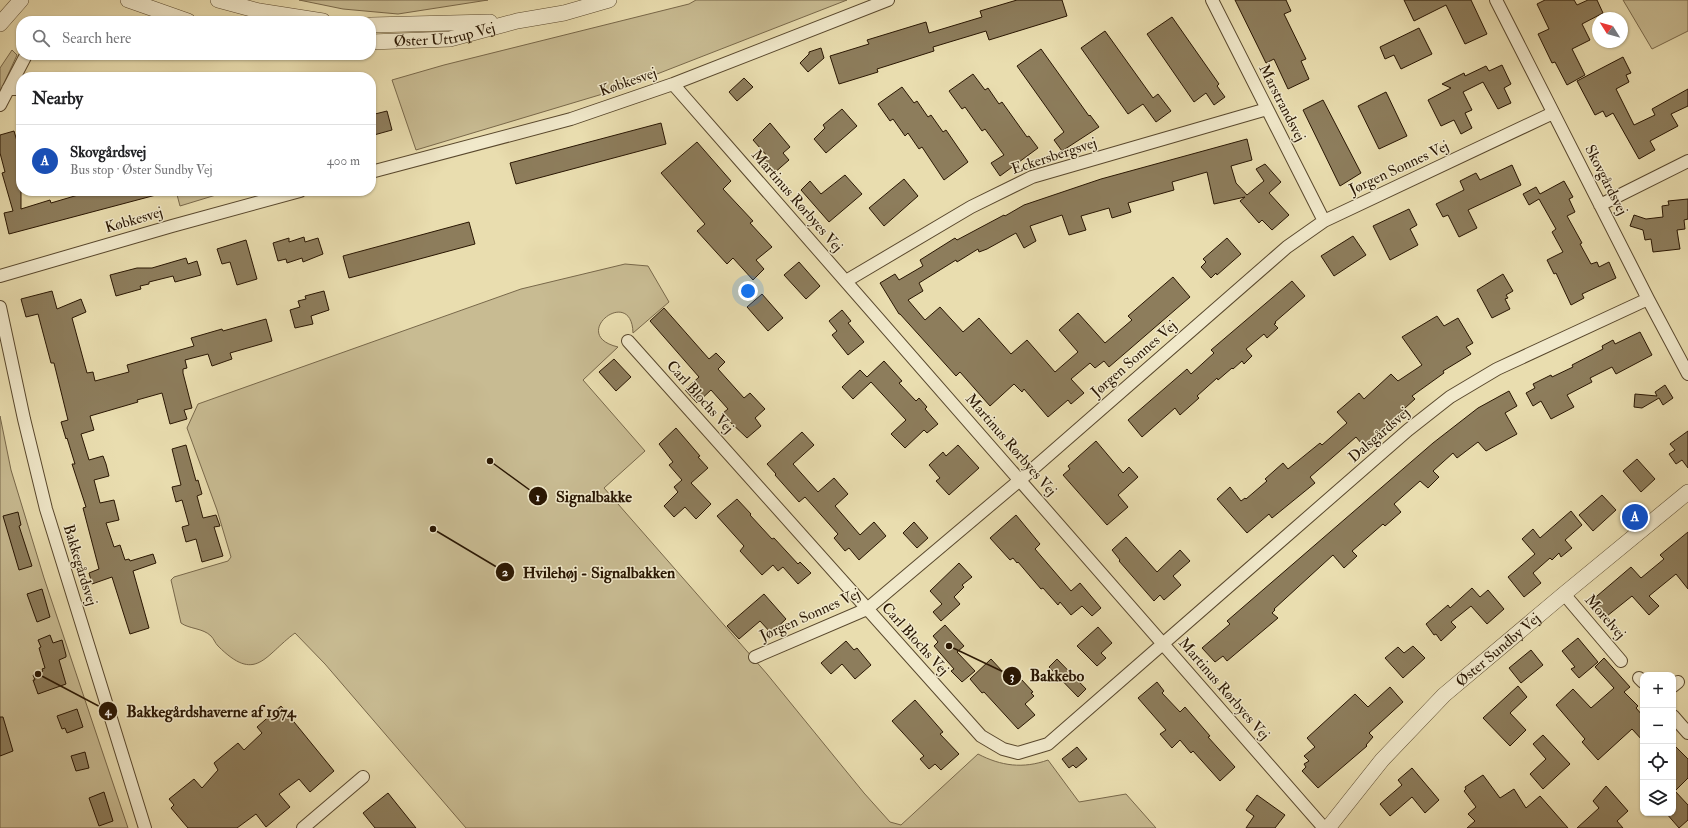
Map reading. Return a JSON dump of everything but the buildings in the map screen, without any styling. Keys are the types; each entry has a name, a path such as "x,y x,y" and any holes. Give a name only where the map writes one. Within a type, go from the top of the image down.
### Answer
{"street":[{"path":"0,24 21,0"},
{"path":"128,0 174,16"},
{"path":"218,0 259,11 291,16"},
{"name":"Øster Uttrup Vej","path":"376,42 450,39 517,21 564,13 609,0"},
{"name":"Købkesvej","path":"376,171 571,120 673,84 888,0"},
{"name":"Marstrandsvej","path":"1212,0 1324,221"},
{"name":"Skovgårdsvej","path":"1496,0 1648,299 1688,372"},
{"name":"Øster Uttrup Vej","path":"376,25 517,21"},
{"path":"17,72 23,60"},
{"path":"0,105 16,74"},
{"name":"Martinus Rørbyes Vej","path":"673,84 1324,828"},
{"path":"8,89 16,88"},
{"name":"Eckersbergsvej","path":"846,281 971,207 1032,177 1267,109"},
{"name":"Jørgen Sonnes Vej","path":"755,657 867,610 1286,247 1324,221 1553,113"},
{"path":"1600,204 1688,161"},
{"name":"Købkesvej","path":"0,276 282,196"},
{"name":"Dalsgårdsvej","path":"1164,644 1408,430 1450,397 1497,369 1648,299"},
{"name":"Bakkegårdsvej","path":"0,307 46,510 145,828"},
{"name":"Carl Blochs Vej","path":"628,341 981,736 1003,749 1018,753 1048,744 1164,644"},
{"name":"Øster Sundby Vej","path":"1328,828 1382,760 1444,695 1688,492"},
{"name":"Morelvej","path":"1564,594 1621,661"},
{"path":"1676,719 1688,733"},
{"path":"303,828 363,777"}],"shaded area":[{"path":"299,0 488,0 398,14 343,9"},
{"path":"696,0 847,0 616,90 416,150 392,80 444,65 689,4"},
{"path":"1623,0 1688,0 1688,31 1652,49"},
{"path":"12,50 16,54 16,57 0,92 0,68"},
{"path":"177,196 213,196 180,206"},
{"path":"625,264 648,266 669,302 633,333 630,319 623,313 614,313 606,317 600,324 599,333 604,341 618,347 583,380 645,451 604,488 767,674 864,793 890,822 901,825 978,754 1004,764 1012,765 1030,765 1048,760 1079,802 1126,794 1156,828 466,828 325,664 295,633 267,657 251,665 242,663 231,657 218,646 208,633 181,623 171,580 174,577 228,561 231,557 217,510 187,428 198,404 521,289"},
{"path":"0,416 11,470 44,578 128,828 0,828"}],"place":[{"name":"Signalbakke","path":"490,461"},
{"name":"Skovgårdsvej","path":"1635,517"},
{"name":"Hvilehøj - Signalbakken","path":"433,529"},
{"name":"Bakkebo","path":"949,646"},
{"name":"Bakkegårdshaverne af 1974","path":"38,674"}]}
